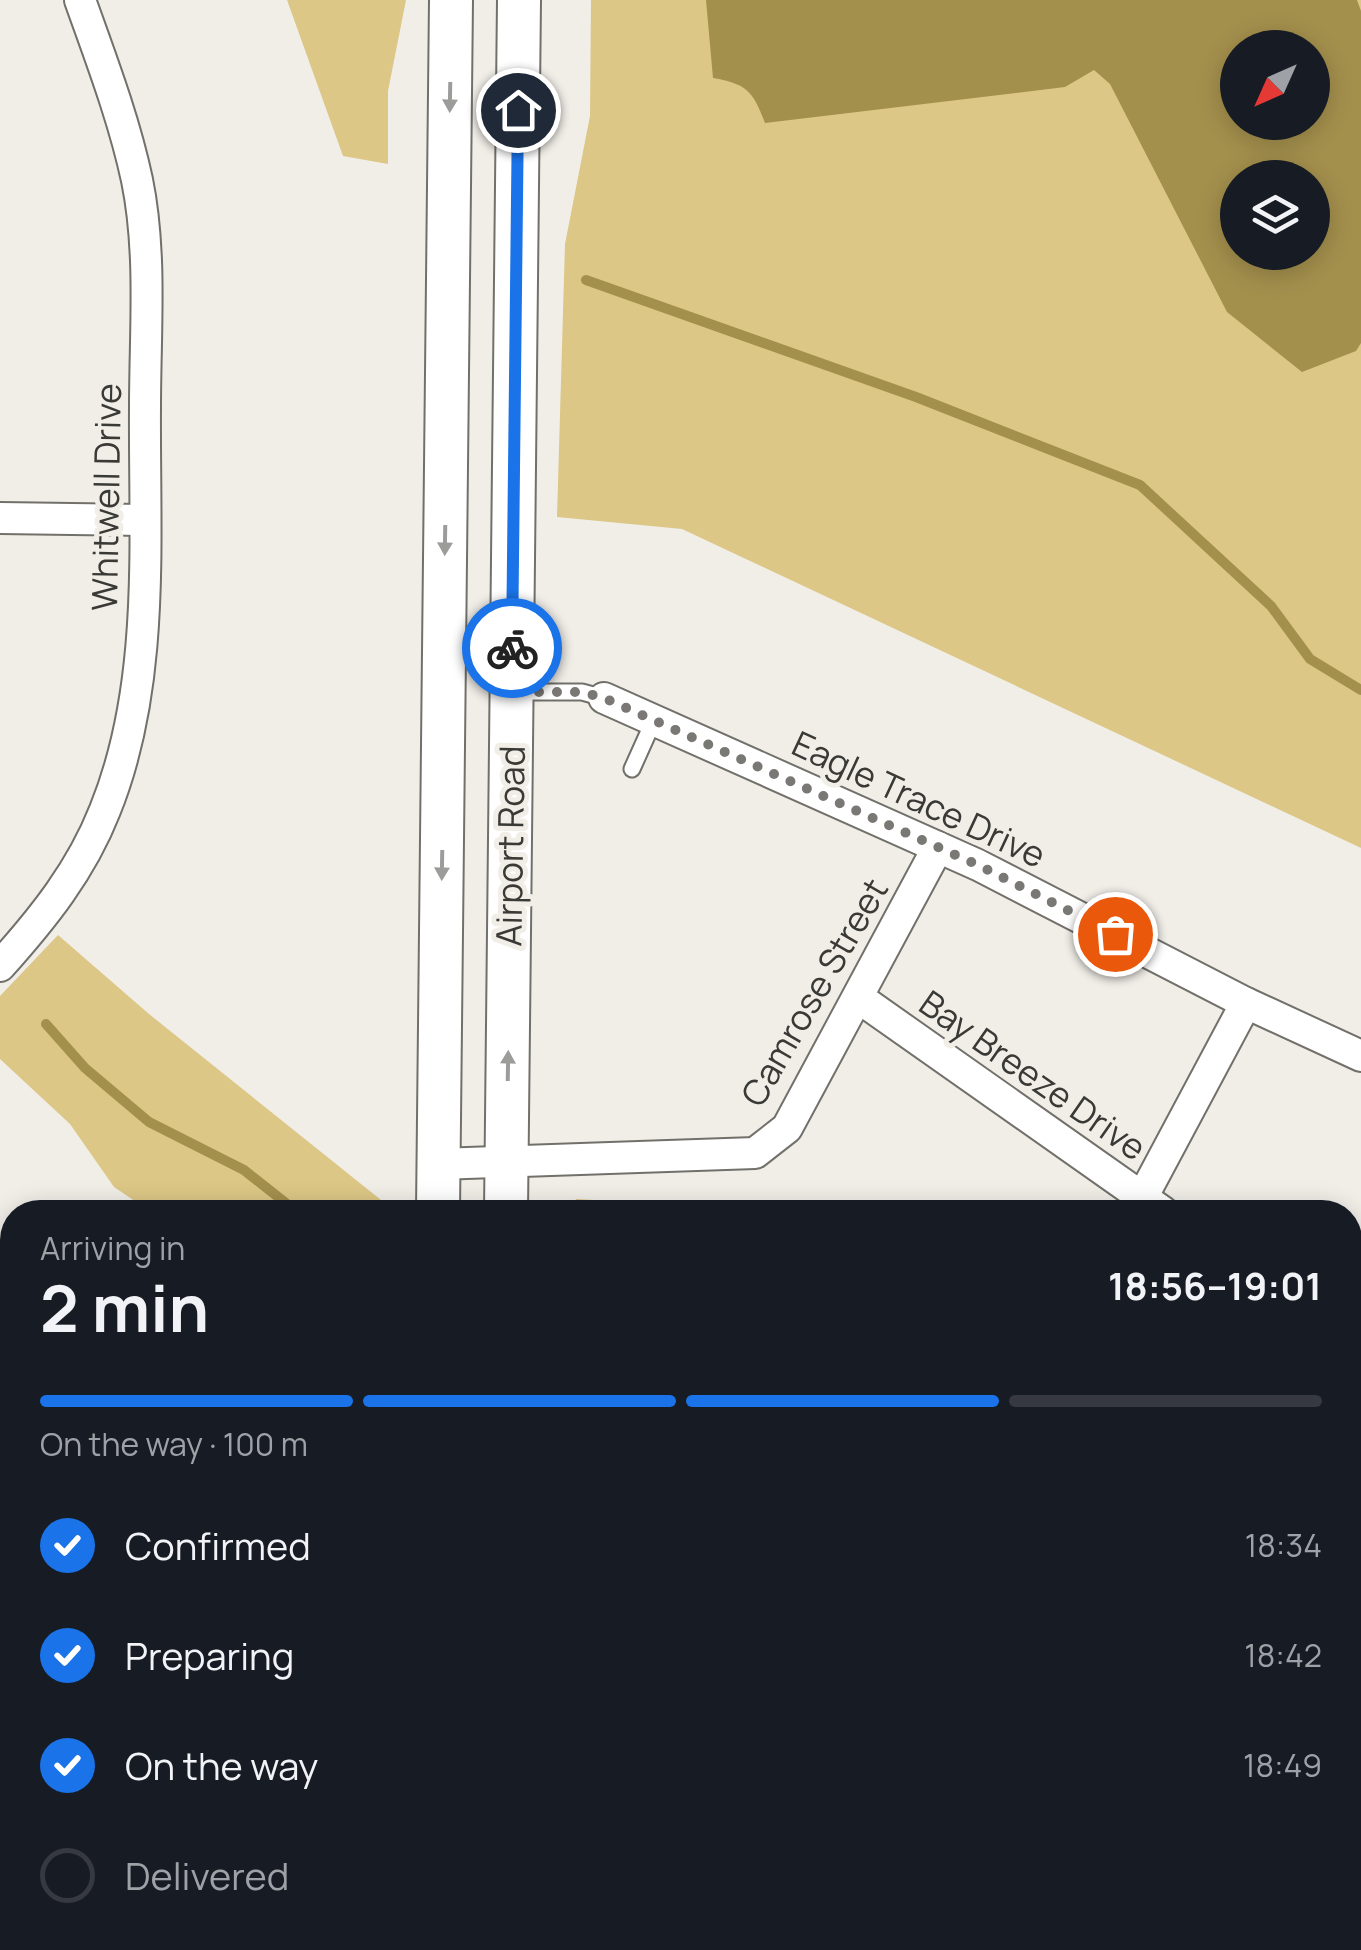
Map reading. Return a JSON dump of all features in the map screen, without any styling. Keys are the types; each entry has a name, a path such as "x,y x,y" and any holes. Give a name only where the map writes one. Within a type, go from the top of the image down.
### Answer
{"main road":[{"name":"Airport Road","path":"438,1200 451,0"},
{"name":"Airport Road","path":"506,1200 520,0"}],"street":[{"name":"Whitwell Drive","path":"0,966 50,908 79,865 105,810 131,731 140,664 146,320 142,210 118,114 80,0"},
{"path":"0,518 144,520"},
{"name":"Eagle Trace Drive","path":"604,698 938,847 1361,1056"},
{"name":"Camrose Street","path":"438,1164 755,1153 786,1128 938,847"},
{"name":"Bay Breeze Drive","path":"859,998 1146,1200"},
{"path":"1155,1200 1246,1002"}],"lane":[{"path":"511,692 582,692 604,698"},
{"path":"632,769 654,720"}],"shaded area":[{"path":"287,0 406,0 388,91 388,164 343,156"},
{"path":"591,0 1361,0 1361,848 682,529 557,517 565,244 590,116"},
{"path":"706,0 1357,0 1361,11 1361,343 1356,351 1302,372 1227,312 1110,84 1094,70 1065,87 765,123 757,103 734,83 713,78"},
{"path":"58,935 149,1014 381,1200 133,1200 114,1187 70,1124 0,1059 0,996"}],"waterway":[{"path":"586,280 916,397 1140,485 1271,606 1310,659 1361,690"},
{"path":"46,1024 85,1068 149,1122 244,1170 282,1200"}],"way so far":[{"path":"512,648 511,692 597,695 978,865 1115,934"}],"route":[{"path":"512,648 518,110"}]}
